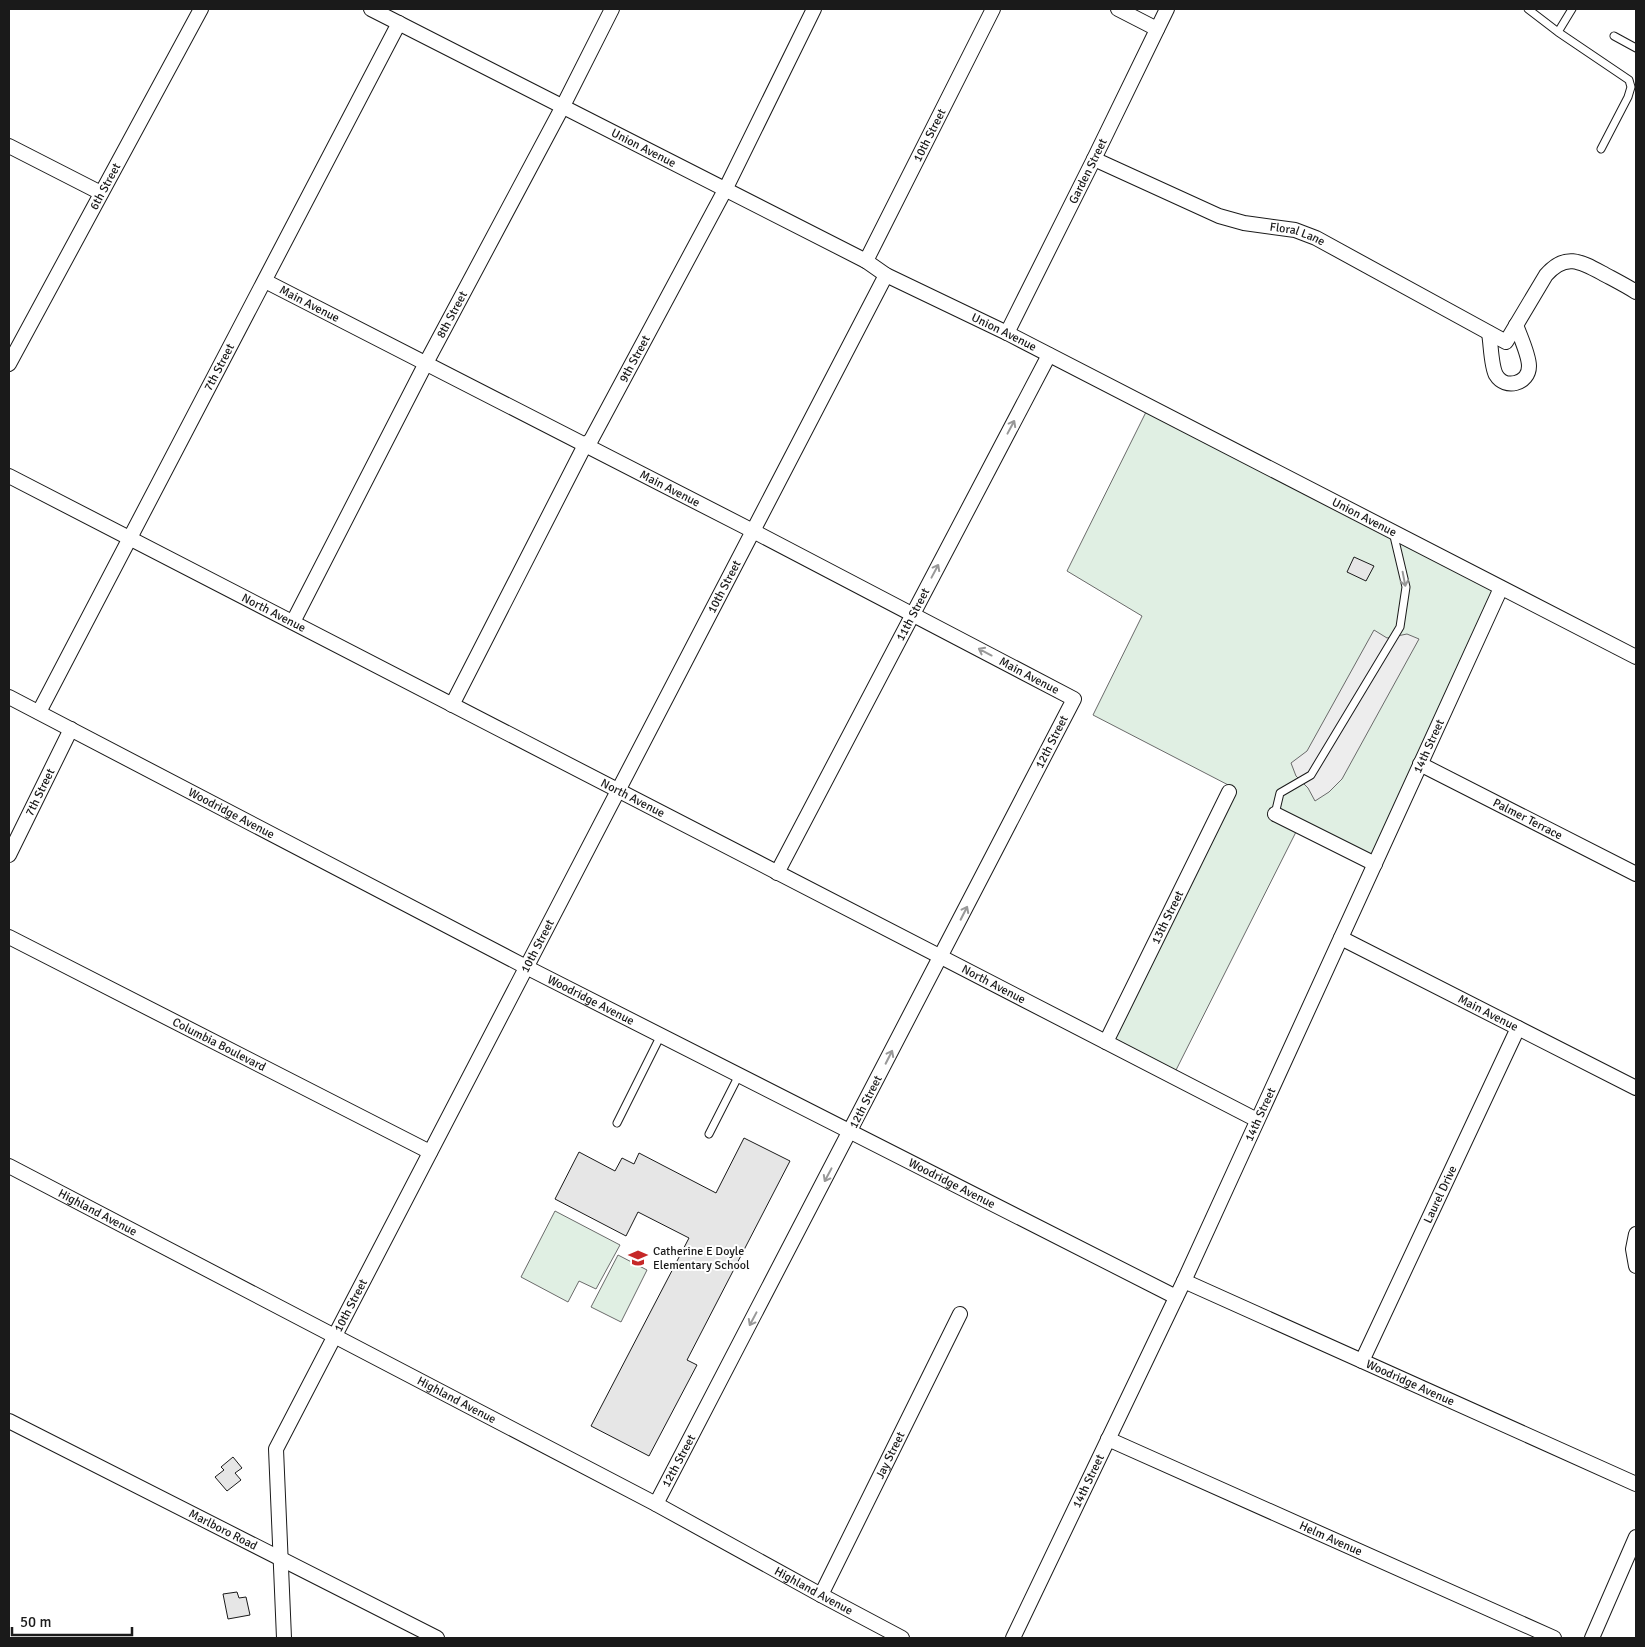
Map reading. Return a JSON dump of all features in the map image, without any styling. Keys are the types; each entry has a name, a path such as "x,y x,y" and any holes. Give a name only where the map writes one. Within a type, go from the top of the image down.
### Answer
{"street":[{"name":"6th Street","path":"9,364 100,192 201,9"},
{"name":"Union Avenue","path":"371,9 866,261 886,275 1007,333 1636,658"},
{"name":"8th Street","path":"293,622 426,363 563,106 612,9"},
{"name":"9th Street","path":"452,705 585,445 591,440 725,190 814,9"},
{"name":"10th Street","path":"866,261 994,9"},
{"path":"1118,9 1157,29"},
{"name":"Garden Street","path":"1007,333 1167,9"},
{"name":"7th Street","path":"39,712 399,24"},
{"path":"9,146 100,192"},
{"name":"Floral Lane","path":"1094,160 1219,216 1244,223 1295,230 1316,238 1506,342 1546,275 1552,268 1561,263 1571,261 1582,262 1636,292"},
{"name":"10th Street","path":"284,1638 276,1449 886,275"},
{"name":"Main Avenue","path":"265,281 1074,698"},
{"path":"1489,333 1494,373 1499,380 1507,384 1515,384 1522,381 1527,375 1529,366 1516,325"},
{"name":"11th Street","path":"777,873 1049,355"},
{"name":"North Avenue","path":"9,476 1257,1120"},
{"name":"14th Street","path":"1013,1638 1184,1281 1501,588"},
{"name":"Woodridge Avenue","path":"9,697 526,967 1176,1297"},
{"name":"12th Street","path":"656,1504 1074,698"},
{"name":"7th Street","path":"9,856 72,729"},
{"name":"Palmer Terrace","path":"1420,764 1636,874"},
{"name":"13th Street","path":"1106,1042 1229,792"},
{"path":"1276,814 1375,864"},
{"name":"Columbia Boulevard","path":"9,937 430,1152"},
{"name":"Main Avenue","path":"1341,938 1636,1088"},
{"name":"Laurel Drive","path":"1362,1361 1518,1028"},
{"name":"Highland Avenue","path":"9,1166 656,1504 821,1596 902,1638"},
{"path":"1636,1234 1633,1248 1636,1266"},
{"name":"Woodridge Avenue","path":"1184,1281 1636,1484"},
{"name":"Jay Street","path":"821,1596 960,1314"},
{"name":"Marlboro Road","path":"9,1421 437,1638"},
{"name":"Helm Avenue","path":"1108,1439 1554,1638"},
{"path":"1592,1638 1636,1537"}],"lane":[{"path":"1528,9 1558,32 1629,80 1631,87 1628,97 1601,149"},
{"path":"1558,32 1572,9"},
{"path":"1614,36 1636,48"},
{"path":"1276,814 1280,793 1311,775 1400,627 1406,587 1393,532"},
{"path":"617,1123 661,1035"},
{"path":"709,1134 739,1075"}],"green space":[{"path":"1147,410 1504,596 1371,868 1299,826 1171,1080 1101,1044 1236,789 1093,715 1142,616 1067,571"},
{"path":"555,1211 620,1245 596,1289 579,1281 568,1302 521,1277"},
{"path":"618,1255 647,1270 621,1322 591,1307"}],"shaded area":[{"path":"1374,630 1387,638 1407,634 1419,639 1342,779 1329,792 1315,801 1308,788 1296,776 1291,763 1307,751"}],"building":[{"path":"1354,557 1374,566 1366,581 1347,572"},
{"path":"744,1138 790,1161 687,1360 697,1365 649,1456 591,1426 689,1238 638,1212 626,1236 555,1199 579,1152 615,1171 622,1158 634,1164 639,1153 716,1193"},
{"path":"233,1457 242,1468 235,1473 241,1480 227,1491 215,1477 224,1470 221,1467"},
{"path":"237,1592 239,1598 246,1597 250,1615 228,1619 223,1594"}],"place":[{"name":"Catherine E Doyle Elementary School","path":"638,1258"}]}
